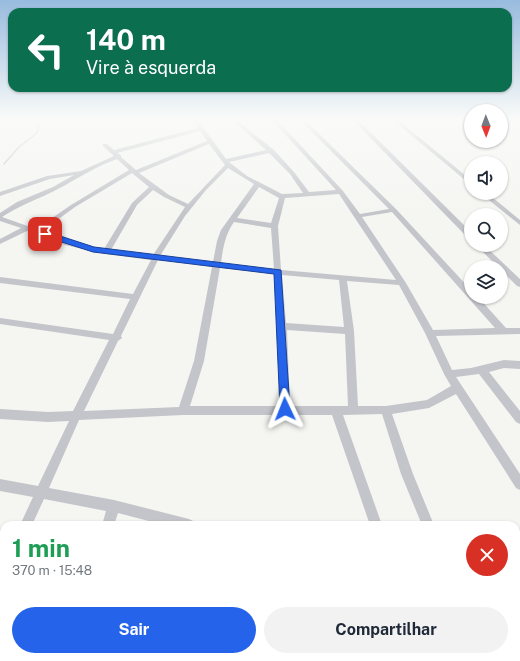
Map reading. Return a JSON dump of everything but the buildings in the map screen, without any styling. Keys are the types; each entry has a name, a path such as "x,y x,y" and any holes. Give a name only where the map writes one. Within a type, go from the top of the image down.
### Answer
{"street":[{"path":"113,152 117,151"},
{"path":"37,231 73,206 134,171 186,151"},
{"path":"218,151 226,163 281,196 341,192"},
{"path":"28,521 76,416 117,338 156,257 177,222 204,188 226,163 272,151 294,174 307,194"},
{"path":"303,151 341,192 402,283 430,333 457,388 520,484"},
{"path":"334,151 394,210 464,287"},
{"path":"386,151 464,229"},
{"path":"433,151 464,177"},
{"path":"113,152 134,171 171,200 190,207"},
{"path":"0,217 82,172 119,156"},
{"path":"0,194 49,177 82,172"},
{"path":"182,411 199,361 221,241 225,230 258,183"},
{"path":"106,252 134,204 154,186"},
{"path":"281,196 282,200 274,226 282,326 285,409"},
{"path":"492,200 520,223"},
{"path":"358,216 394,210"},
{"path":"0,217 68,243 106,252 278,272 402,283"},
{"path":"233,220 274,226"},
{"path":"0,242 27,228"},
{"path":"487,252 520,284"},
{"path":"343,278 349,331 353,410"},
{"path":"0,280 135,298"},
{"path":"479,304 504,332"},
{"path":"0,321 117,338"},
{"path":"282,326 349,331"},
{"path":"430,333 520,331"},
{"path":"449,374 482,370 504,364 520,364"},
{"path":"482,370 520,419"},
{"path":"0,414 29,417 182,411 285,409 336,411 386,410 429,404 457,388"},
{"path":"386,410 407,474 426,521"},
{"path":"336,411 375,521"},
{"path":"0,486 114,506 173,521"},
{"path":"109,521 114,506"}],"waterway":[{"path":"4,164 16,151"}],"route":[{"path":"45,234 68,243 93,250 278,272 282,326 285,409"}]}
